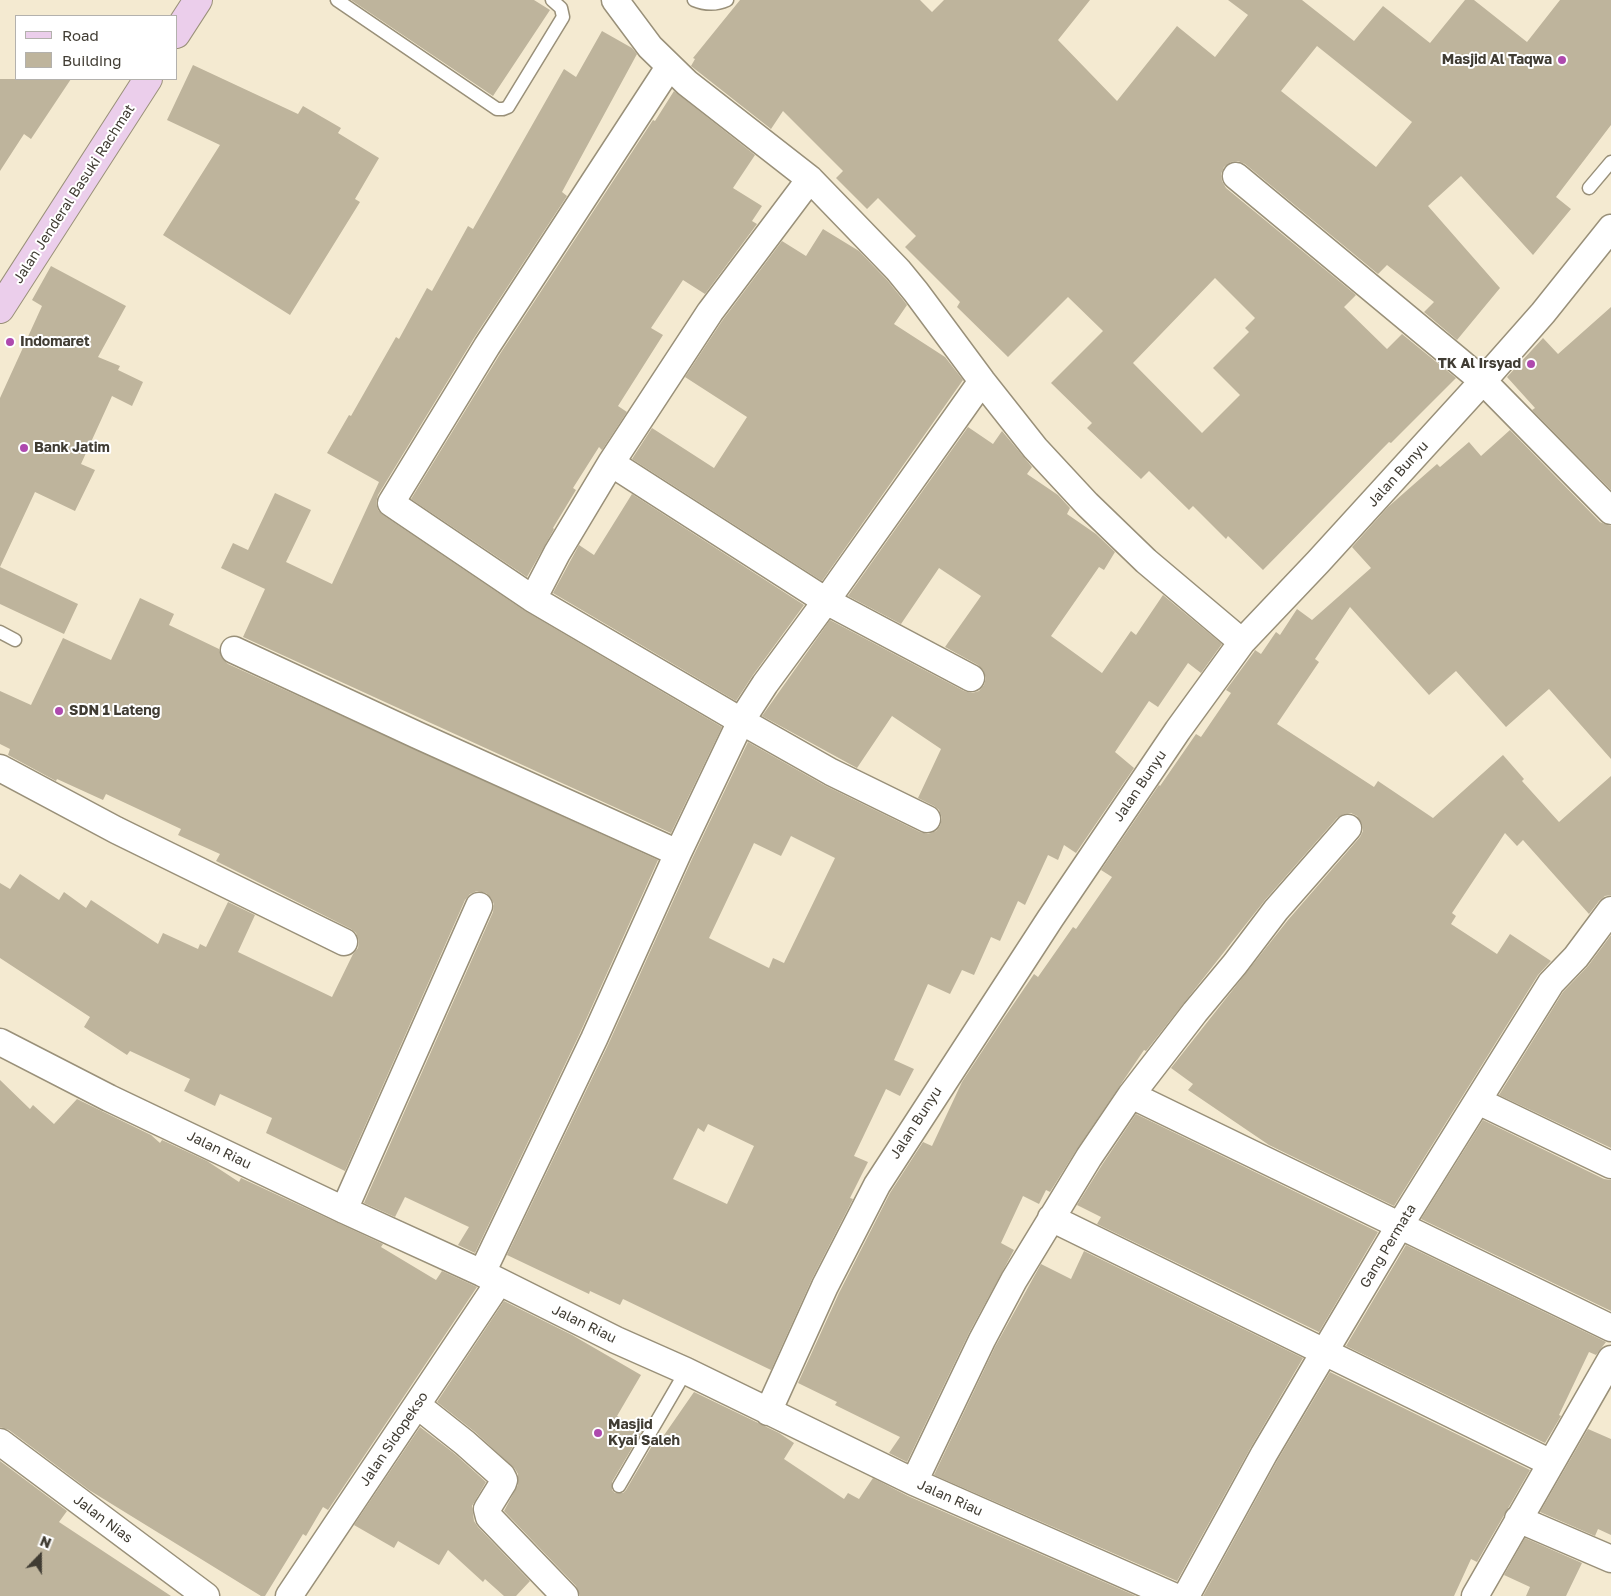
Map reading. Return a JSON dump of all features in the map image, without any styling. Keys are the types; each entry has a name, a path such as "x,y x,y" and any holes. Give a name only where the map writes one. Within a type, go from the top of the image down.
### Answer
{"main road":[{"path":"178,31 198,0"},
{"name":"Jalan Jenderal Basuki Rachmat","path":"0,309 147,80"}],"street":[{"path":"615,0 650,47 687,84 810,179 898,270 1034,448 1115,532 1242,642"},
{"path":"669,66 487,346 391,503 533,598 741,721 831,772 927,819"},
{"path":"1236,176 1483,381 1611,511"},
{"path":"533,598 557,552 611,463 710,312 810,179"},
{"name":"Jalan Bunyu","path":"768,1412 825,1286 877,1185 1050,919 1178,730 1242,642 1318,562 1483,381 1543,313 1611,228"},
{"name":"Jalan Sidopekso","path":"289,1596 417,1405 490,1277 594,1038 678,853 741,721 765,684 982,381"},
{"path":"611,463 826,601 971,678"},
{"path":"234,650 678,853"},
{"path":"0,768 116,830 344,942"},
{"path":"914,1482 982,1340 1014,1280 1089,1157 1131,1095 1276,910 1348,828"},
{"path":"344,1210 479,906"},
{"name":"Gang Permata","path":"1186,1596 1264,1454 1400,1225 1551,983 1572,961 1611,910"},
{"name":"Jalan Riau","path":"0,1042 109,1098 490,1277 616,1340 686,1371 914,1482 1173,1596"},
{"path":"1131,1095 1611,1328"},
{"path":"1478,1101 1611,1165"},
{"path":"1051,1218 1550,1462"},
{"path":"1475,1596 1550,1462 1611,1359"},
{"path":"417,1405 465,1443 502,1476 503,1484 487,1509 488,1517 565,1596"},
{"name":"Jalan Nias","path":"0,1442 206,1596"},
{"path":"1518,1519 1611,1558"}],"lane":[{"path":"337,0 497,109 503,109 508,107 563,17 561,8 552,0"},
{"path":"694,0 701,3 717,4 727,0"},
{"path":"1589,188 1611,162"},
{"path":"0,632 15,640"},
{"path":"619,1486 686,1371"}],"building":[{"path":"351,0 534,0 550,10 493,96"},
{"path":"740,0 920,0 932,12 944,0 1090,0 1058,40 1117,101 1177,26 1215,57 1248,15 1228,0 1302,0 1354,41 1383,6 1430,43 1465,0 1474,0 1527,42 1560,0 1611,0 1611,125 1556,197 1571,209 1533,255 1461,176 1428,206 1500,288 1457,340 1424,312 1434,302 1387,265 1378,274 1245,164 1238,161 1231,162 1224,167 1221,174 1226,188 1356,295 1344,307 1387,349 1402,334 1456,378 1391,443 1389,442 1263,570 1228,536 1226,539 1193,506 1189,510 1149,471 1141,479 1087,428 1092,423 1051,383 1103,331 1068,297 1008,357 957,307 960,302 905,247 916,236 878,198 867,209 836,178 843,171 783,111 771,129 691,66 695,59 693,58","holes":["1317,46 1412,122 1376,167 1281,91","1215,278 1255,318 1245,328 1249,332 1213,368 1240,395 1202,433 1133,363"]},
{"path":"602,31 632,48 637,54 562,192 567,196 474,338 378,495 376,503 378,510 383,515 525,611 722,727 671,833 243,637 265,589 221,568 233,543 248,550 275,493 311,510 286,562 332,584 379,482 327,453 349,415 351,416 396,337 399,339 427,288 432,291 468,226 473,229 564,69 576,77"},
{"path":"193,65 298,114 303,106 341,128 338,133 379,158 355,199 360,202 290,315 163,235 220,145 167,120"},
{"path":"0,79 70,80 31,139 24,134 0,171"},
{"path":"674,91 755,155 733,188 762,206 752,221 757,224 705,294 683,280 651,328 663,335 618,406 627,412 602,450 599,447 573,488 576,490 527,577 411,499 500,354 653,120 655,121"},
{"path":"823,229 859,251 887,280 907,305 894,324 945,357 963,380 822,581 632,459 652,428 714,468 747,417 685,377 722,321 782,241 806,256"},
{"path":"51,266 126,306 98,357 120,366 118,370 143,382 132,406 112,396 81,464 95,470 75,511 35,492 0,567 0,398 42,306 32,300"},
{"path":"1611,307 1611,490 1532,410 1535,408 1507,377 1543,338 1558,354"},
{"path":"968,427 993,444 1002,431 1032,467 1027,474 1058,495 1070,508 1067,514 1096,534 1115,552 1104,570 1099,567 1051,636 1102,673 1131,631 1136,635 1163,595 1222,644 1201,673 1188,663 1158,707 1149,701 1115,752 1134,768 1076,853 1064,845 1058,860 1048,855 1025,905 1018,901 1000,941 991,937 974,975 962,970 950,994 928,984 894,1060 914,1069 900,1096 886,1089 854,1156 868,1162 850,1198 853,1199 812,1279 771,1370 623,1299 620,1305 590,1291 589,1294 507,1255 608,1045 692,859 748,742 824,785 920,832 928,834 936,831 940,826 942,818 939,810 918,798 941,749 892,716 857,768 762,716 830,620 964,691 972,693 979,691 984,685 986,678 983,670 978,665 945,647 981,596 939,568 901,624 848,596","holes":["791,836 835,858 784,963 773,958 769,968 709,938 754,843 781,856","708,1124 754,1146 727,1204 673,1179 698,1128 704,1132"]},
{"path":"1510,430 1600,522 1611,526 1611,759 1549,689 1506,727 1456,671 1429,695 1350,607 1315,659 1319,662 1277,724 1374,787 1378,781 1433,818 1503,755 1524,779 1522,781 1559,822 1611,776 1611,895 1605,896 1599,901 1589,914 1523,840 1517,846 1505,833 1452,913 1456,916 1451,924 1497,954 1510,934 1551,961 1538,975 1394,1206 1269,1145 1188,1090 1193,1084 1171,1068 1288,920 1360,837 1363,831 1362,824 1357,816 1351,813 1337,818 1265,900 1146,1051 1144,1050 1050,1192 1046,1190 1039,1204 1023,1196 1001,1243 1014,1250 969,1333 907,1462 889,1453 900,1437 835,1405 837,1402 798,1383 839,1293 890,1193 923,1142 932,1146 962,1082 1034,974 1038,977 1073,927 1076,929 1112,877 1101,870 1196,734 1201,737 1231,693 1226,690 1255,650 1261,654 1276,632 1280,635 1297,609 1312,620 1371,568 1352,547 1388,507 1437,464 1440,467 1469,442 1481,456"},
{"path":"632,494 804,605 736,701 553,593 579,545 594,555"},
{"path":"0,567 78,604 64,634 0,604"},
{"path":"140,598 174,614 169,625 219,649 222,658 228,664 658,860 580,1033 475,1253 458,1245 469,1227 405,1197 395,1217 364,1203 493,912 494,904 486,893 477,891 470,894 465,900 345,1171 266,1133 272,1118 220,1094 215,1106 184,1091 190,1079 130,1051 127,1055 84,1027 90,1017 0,958 0,883 10,889 20,874 59,900 64,892 86,908 91,900 158,944 163,933 198,949 200,944 206,947 228,902 255,915 238,952 332,997 353,954 358,948 359,941 356,933 351,929 216,861 220,854 178,835 181,829 106,794 103,800 57,779 56,781 8,755 10,749 0,744 0,691 31,705 63,638 111,660"},
{"path":"1611,935 1611,1148 1499,1095 1563,992 1588,966"},
{"path":"0,1080 30,1109 33,1105 54,1124 77,1099 151,1135 160,1143 162,1140 207,1161 239,1182 241,1178 383,1244 381,1247 436,1280 442,1271 477,1287 328,1510 323,1507 306,1536 303,1534 265,1596 261,1596 89,1490 9,1430 0,1427"},
{"path":"1136,1114 1378,1232 1319,1332 1097,1224 1101,1217 1077,1205"},
{"path":"1483,1120 1604,1179 1611,1180 1611,1311 1421,1219"},
{"path":"1406,1245 1606,1342 1596,1355 1589,1352 1559,1415 1561,1416 1545,1443 1346,1346"},
{"path":"1084,1251 1303,1358 1177,1581 934,1475 995,1347 1041,1264 1071,1279"},
{"path":"504,1301 572,1335 641,1375 617,1416 642,1431 612,1482 612,1490 615,1493 623,1493 626,1490 656,1439 660,1441 694,1392 779,1433 794,1443 784,1459 844,1499 848,1493 859,1499 873,1478 908,1496 1136,1596 580,1596 576,1586 504,1511 518,1485 518,1474 515,1469 475,1432 437,1402"},
{"path":"1330,1372 1530,1470 1477,1562 1471,1559 1454,1596 1203,1596 1277,1461"},
{"path":"420,1427 455,1454 486,1482 472,1506 474,1521 530,1581 516,1596 504,1596 485,1579 483,1582 448,1550 439,1565 398,1541 394,1548 354,1525"},
{"path":"1588,1429 1611,1439 1611,1535 1598,1529 1595,1536 1540,1512"},
{"path":"0,1461 67,1511 59,1522 171,1596 0,1596"},
{"path":"1525,1538 1582,1563 1566,1596 1526,1596 1530,1587 1504,1575"}],"place":[{"name":"Masjid Al Taqwa","path":"1562,60"},
{"name":"Indomaret","path":"10,342"},
{"name":"TK Al Irsyad","path":"1531,364"},
{"name":"Bank Jatim","path":"24,448"},
{"name":"SDN 1 Lateng","path":"59,711"},
{"name":"Masjid Kyai Saleh","path":"598,1433"}]}
